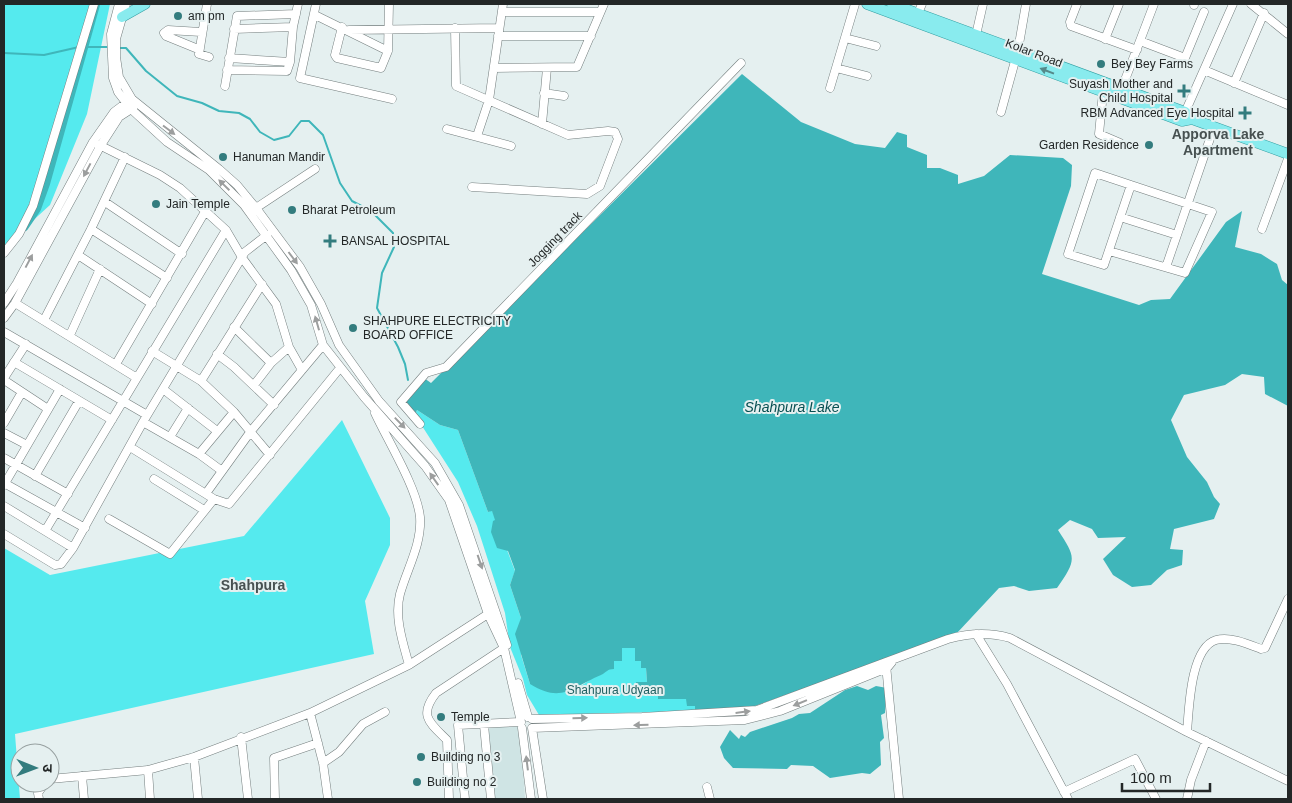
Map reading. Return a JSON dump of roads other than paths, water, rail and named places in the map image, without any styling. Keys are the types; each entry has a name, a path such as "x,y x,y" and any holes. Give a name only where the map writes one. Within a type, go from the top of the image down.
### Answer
{"main road":[{"path":"119,21 145,4"},
{"name":"Kolar Road","path":"867,4 976,35 1103,92 1120,94"},
{"name":"Kolar Road","path":"892,4 916,17 1120,94 1288,154"}],"street":[{"path":"4,252 19,234 33,206 94,4"},
{"path":"119,4 119,21 114,57 119,77 131,104 167,142 208,170 244,205 292,270 312,304 323,345 370,404 425,466 449,500 488,614 504,648 526,721 534,725 532,728 543,799"},
{"path":"119,21 126,4"},
{"path":"207,4 198,49 199,54 209,57"},
{"path":"227,70 285,71 290,62 293,27 298,4"},
{"path":"316,4 300,78 392,99"},
{"path":"345,29 336,55 337,58 381,68 388,51 389,4"},
{"path":"494,68 577,67 604,4"},
{"path":"830,88 855,4"},
{"path":"916,17 922,4"},
{"path":"976,35 983,4"},
{"path":"1002,112 1026,4"},
{"path":"1078,4 1070,24 1137,50"},
{"path":"1105,38 1119,4"},
{"path":"1120,94 1154,4"},
{"path":"1186,117 1233,4"},
{"path":"1251,4 1288,34"},
{"path":"477,136 489,100 502,8 600,12"},
{"path":"1140,41 1185,58 1204,12"},
{"path":"1234,83 1264,13"},
{"path":"225,86 234,29 238,16 296,14"},
{"path":"314,15 388,51"},
{"path":"234,29 293,27"},
{"path":"345,29 455,28 591,36"},
{"path":"455,28 456,86 568,135 608,131 615,132 618,139 600,186 587,194 472,187"},
{"path":"198,49 166,36 164,33 168,30 201,32"},
{"path":"845,38 876,46"},
{"path":"229,58 290,62"},
{"name":"Jogging track","path":"420,424 401,402 426,373 446,367 741,64"},
{"path":"542,124 547,68"},
{"path":"836,68 867,76"},
{"path":"1204,70 1288,105"},
{"path":"1103,92 1099,134 1120,142"},
{"path":"544,93 564,96"},
{"path":"4,303 97,143 131,104"},
{"path":"131,104 219,169 256,208 300,268 321,304 339,345 379,401 435,463 459,505 498,616 526,721 531,799"},
{"path":"1166,267 1186,202 1214,127"},
{"path":"448,129 511,146"},
{"path":"97,143 174,184 206,210 226,230 243,259 276,304 289,346 302,370"},
{"path":"4,318 15,304 97,143"},
{"path":"44,320 91,229 125,157"},
{"path":"1262,229 1288,159"},
{"path":"256,208 315,169"},
{"path":"1109,251 1185,273 1212,212 1186,202 1095,173 1068,252 1070,255 1102,265 1109,251 1131,185"},
{"path":"104,202 182,254"},
{"path":"116,364 206,210"},
{"path":"1120,217 1177,235"},
{"path":"91,229 167,278"},
{"path":"45,531 226,230"},
{"path":"4,534 55,565 61,564 85,528 145,419 243,259 245,252 267,235"},
{"path":"78,255 152,304"},
{"path":"70,335 100,269"},
{"path":"201,381 216,354 262,284"},
{"path":"15,304 70,335 137,378"},
{"path":"234,327 271,363"},
{"path":"4,332 124,401 170,437 222,471"},
{"path":"26,344 4,380 48,409"},
{"path":"207,492 251,431 323,345"},
{"path":"254,385 271,363 289,346"},
{"path":"152,351 177,364 201,381 234,412 270,455"},
{"path":"216,354 254,385 274,405"},
{"path":"14,362 112,420"},
{"path":"130,447 214,498 229,504 340,368"},
{"path":"60,389 4,484 85,528"},
{"path":"163,390 216,431"},
{"path":"4,423 22,392"},
{"path":"35,476 79,401"},
{"path":"370,404 379,401"},
{"path":"370,404 416,499 420,516 420,534 399,596 400,632 409,665"},
{"path":"170,437 188,408"},
{"path":"198,454 234,412"},
{"path":"4,432 27,445"},
{"path":"4,458 68,494"},
{"path":"154,479 204,510"},
{"path":"109,519 170,554 214,498"},
{"path":"4,506 73,548"},
{"path":"1187,732 1193,677 1205,648 1212,642 1231,640 1261,649 1265,648 1288,599"},
{"path":"60,778 148,770 194,757 241,737 310,713 409,665 488,614"},
{"path":"532,728 745,720 780,711 948,639 990,633 1010,638 1187,732 1288,781"},
{"path":"976,634 1007,684 1066,796 1135,759 1156,799"},
{"path":"449,799 447,740 429,723 426,713 428,703 436,693 504,648"},
{"path":"466,799 458,725 744,712 769,706 887,664"},
{"path":"887,664 899,799"},
{"path":"323,762 339,752 363,724 385,712"},
{"path":"310,713 323,762 328,799"},
{"path":"484,725 491,799"},
{"path":"241,737 248,799"},
{"path":"1187,799 1191,780 1206,741"},
{"path":"275,799 274,758 318,743"},
{"path":"194,757 198,799"},
{"path":"148,770 150,799"},
{"path":"82,776 84,799"},
{"path":"707,787 710,799"}],"water":[{"name":"Shahpura Lake","path":"742,74 801,122 855,144 885,148 897,132 907,135 907,147 927,155 927,168 940,168 958,175 958,184 984,176 1010,155 1063,158 1072,165 1071,186 1042,274 1139,305 1151,300 1170,299 1226,222 1242,211 1235,247 1261,254 1277,264 1282,280 1288,285 1288,406 1265,394 1264,377 1242,374 1225,385 1184,395 1171,420 1187,457 1207,482 1214,497 1220,504 1214,519 1174,529 1170,549 1183,550 1182,565 1167,570 1151,585 1132,587 1113,575 1103,559 1126,537 1098,538 1092,529 1070,520 1058,530 1071,553 1072,559 1068,571 1057,588 1029,591 1014,586 999,588 957,633 755,706 695,711 695,706 687,706 686,699 658,699 658,693 636,694 636,682 647,682 646,668 641,668 641,661 635,661 635,648 622,648 622,661 614,661 614,669 608,670 567,692 551,693 530,684 515,634 521,618 510,585 515,570 508,551 497,548 491,532 493,521 495,520 492,511 488,512 458,430 440,425 417,410 415,415 404,402 424,378 431,383"},
{"path":"857,686 868,690 876,686 887,688 885,713 881,715 884,738 880,742 881,765 870,774 862,773 830,778 813,766 791,765 787,769 733,768 724,758 720,747 730,730 739,739 741,735 745,737 750,732 799,714 810,713 845,690"}],"waterway":[{"path":"25,228 38,209 47,184 97,5"},
{"path":"4,53 44,55 79,47"},
{"path":"84,47 109,47"},
{"path":"118,48 126,48 146,71 177,96 202,103 219,111 239,113 250,119 260,132 274,140 289,136 301,121 309,121 323,135 340,183 352,201 371,211 393,233 394,247 382,273 377,308 398,347 405,364 408,380"}],"place":[{"name":"am pm","path":"178,16"},
{"name":"Bey Bey Farms","path":"1101,64"},
{"name":"Suyash Mother and Child Hospital","path":"1184,91"},
{"name":"RBM Advanced Eye Hospital","path":"1245,113"},
{"name":"Garden Residence","path":"1149,145"},
{"name":"Hanuman Mandir","path":"223,157"},
{"name":"Jain Temple","path":"156,204"},
{"name":"Bharat Petroleum","path":"292,210"},
{"name":"BANSAL HOSPITAL","path":"330,241"},
{"name":"SHAHPURE ELECTRICITY BOARD OFFICE","path":"353,328"},
{"name":"Temple","path":"441,717"},
{"name":"Building no 3","path":"421,757"},
{"name":"Building no 2","path":"417,782"}],"district":[{"name":"Apporva Lake Apartment","path":"1218,142"},
{"name":"Shahpura","path":"253,585"}],"park label":[{"name":"Shahpura Udyaan","path":"615,690"}]}
